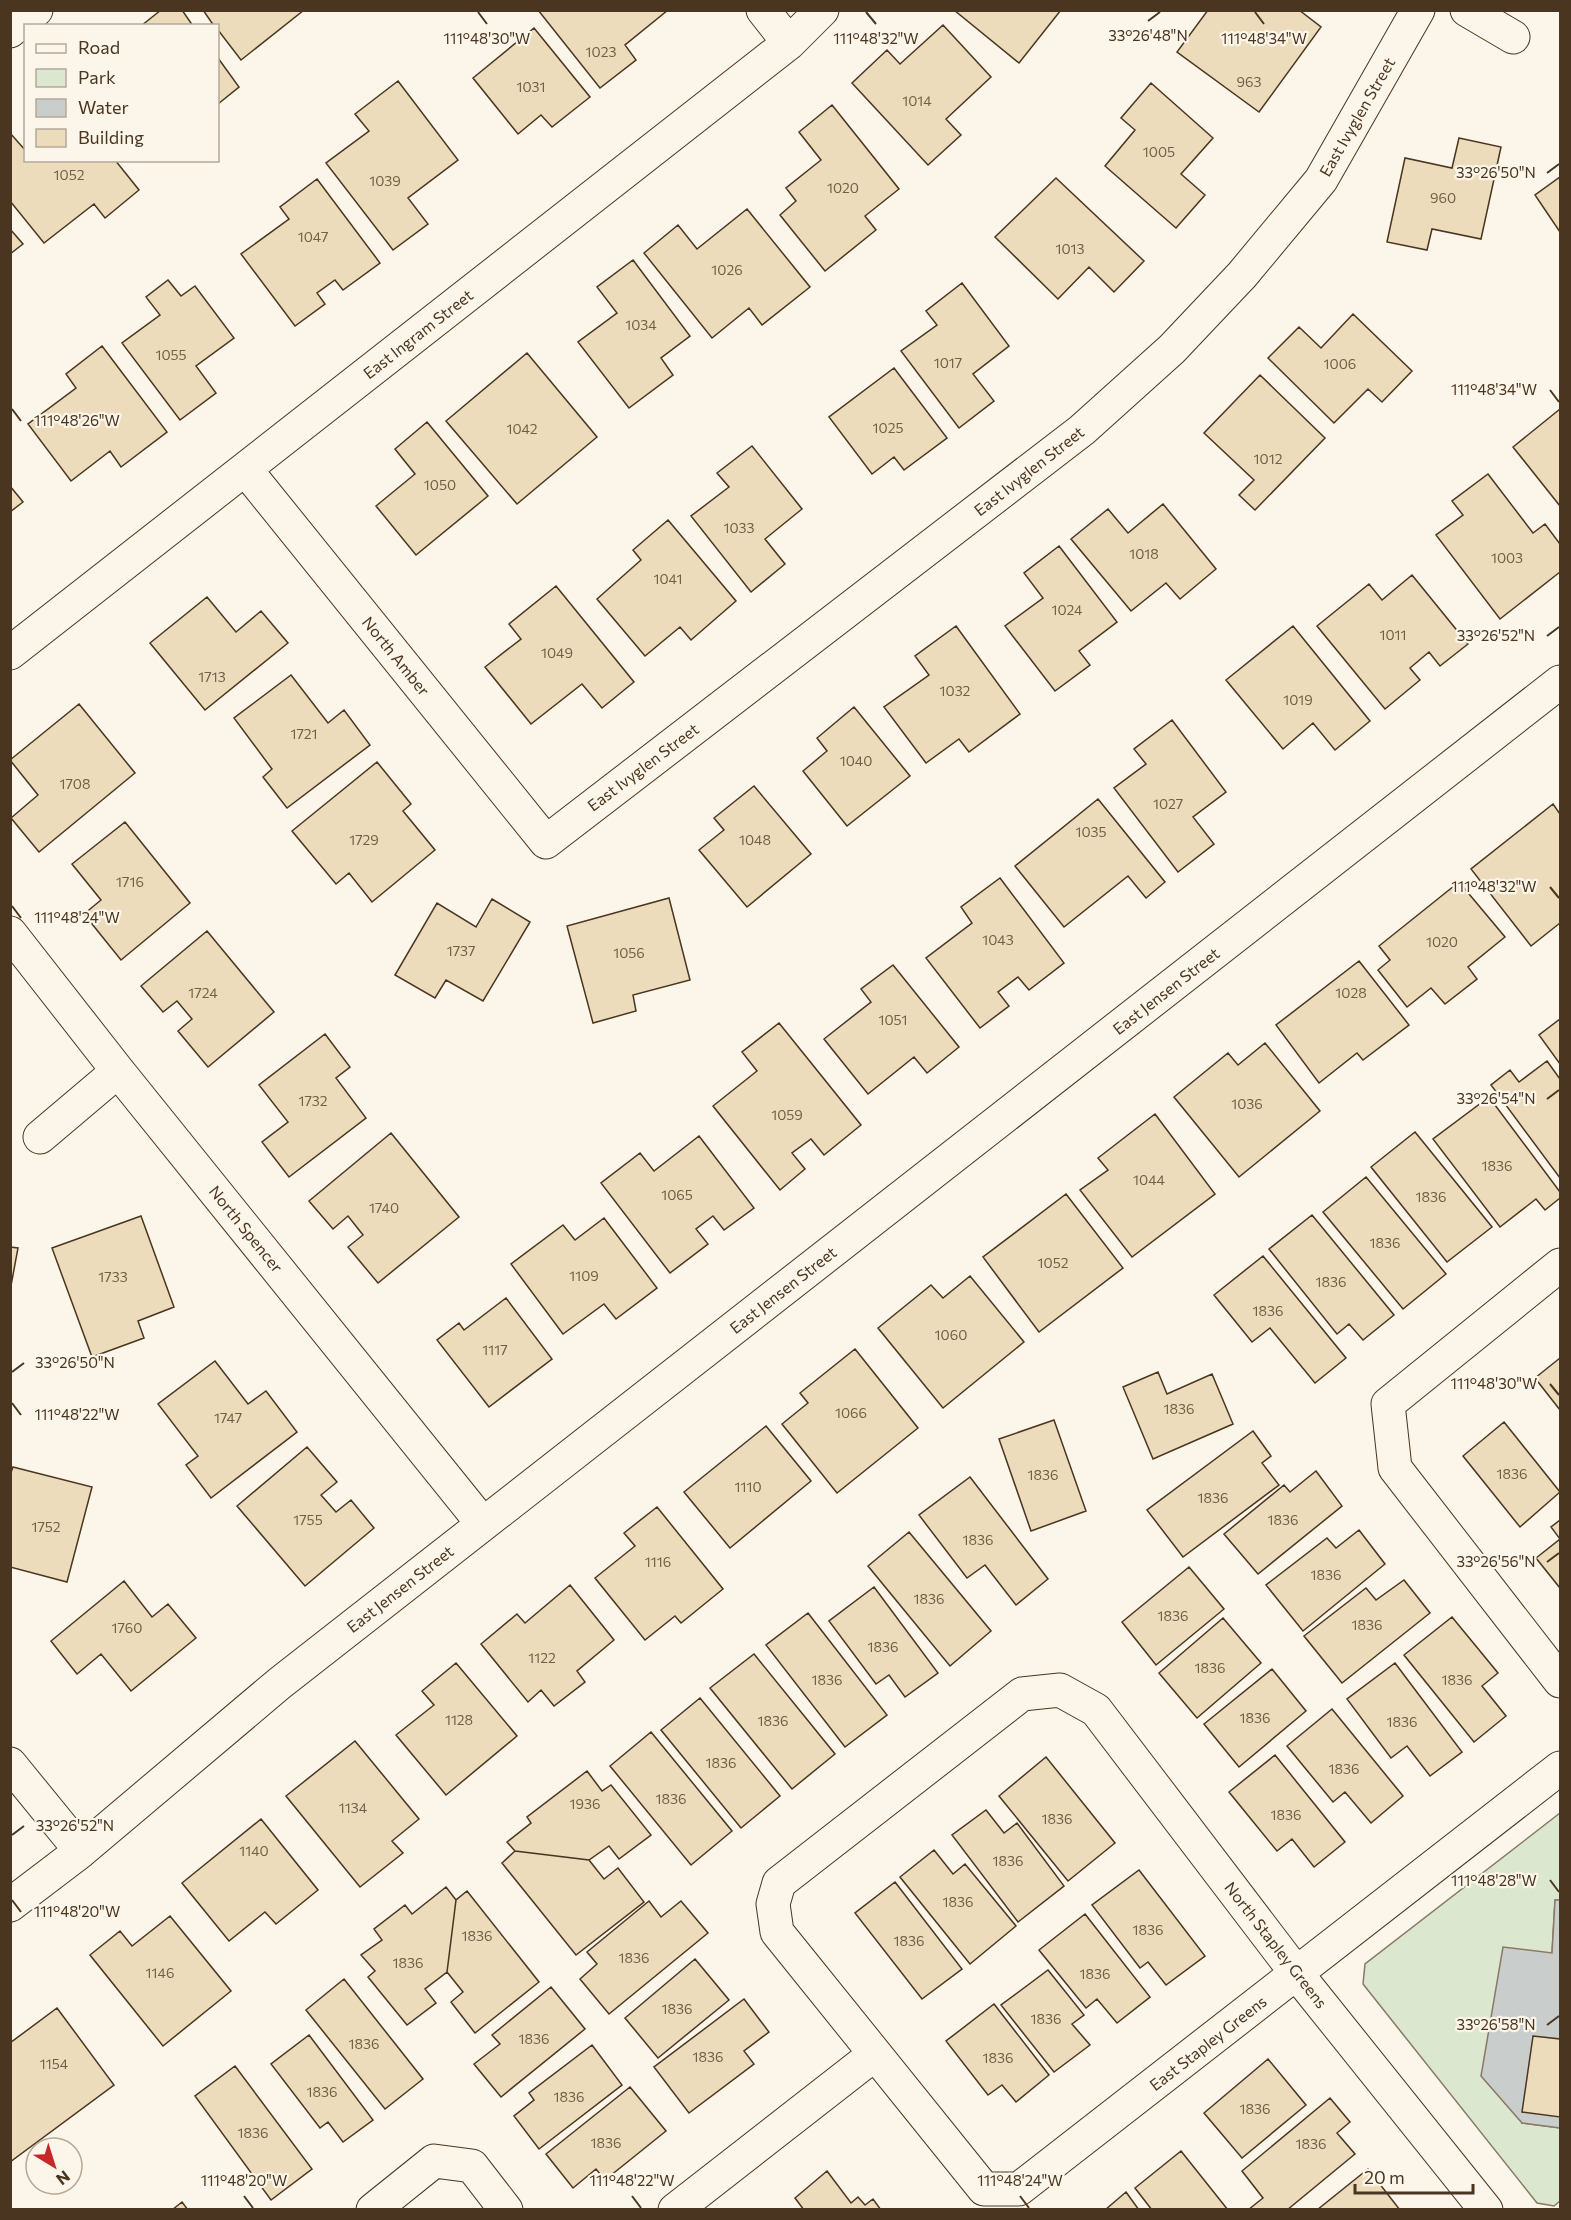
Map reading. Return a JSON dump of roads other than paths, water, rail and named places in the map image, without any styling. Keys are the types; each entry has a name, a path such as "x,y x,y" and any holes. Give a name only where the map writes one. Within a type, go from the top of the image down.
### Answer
{"street":[{"path":"10,31 36,10"},
{"path":"763,10 789,43"},
{"name":"East Ingram Street","path":"10,653 789,43 822,10"},
{"name":"East Ivyglen Street","path":"546,842 1082,430 1172,349 1242,275 1321,180 1418,10"},
{"path":"1467,10 1513,37"},
{"name":"North Amber","path":"246,470 546,842"},
{"name":"East Jensen Street","path":"10,1905 81,1851 280,1683 1560,682"},
{"name":"North Spencer","path":"10,933 118,1071 483,1524"},
{"path":"40,1137 118,1071"},
{"path":"1560,1265 1388,1404 1395,1468 1560,1682"},
{"name":"North Stapley Greens","path":"1060,1690 1096,1710 1297,1974 1486,2210"},
{"name":"East Stapley Greens","path":"1060,1690 1023,1694 779,1883 773,1904 777,1932 984,2189 1019,2189 1560,1768"},
{"path":"10,1764 81,1851"},
{"path":"675,2210 875,2054"},
{"path":"373,2210 434,2161 472,2166 506,2210"}],"water":[{"path":"1555,1900 1560,1900 1560,2128 1522,2123 1481,2076 1503,1947 1552,1953"}]}
